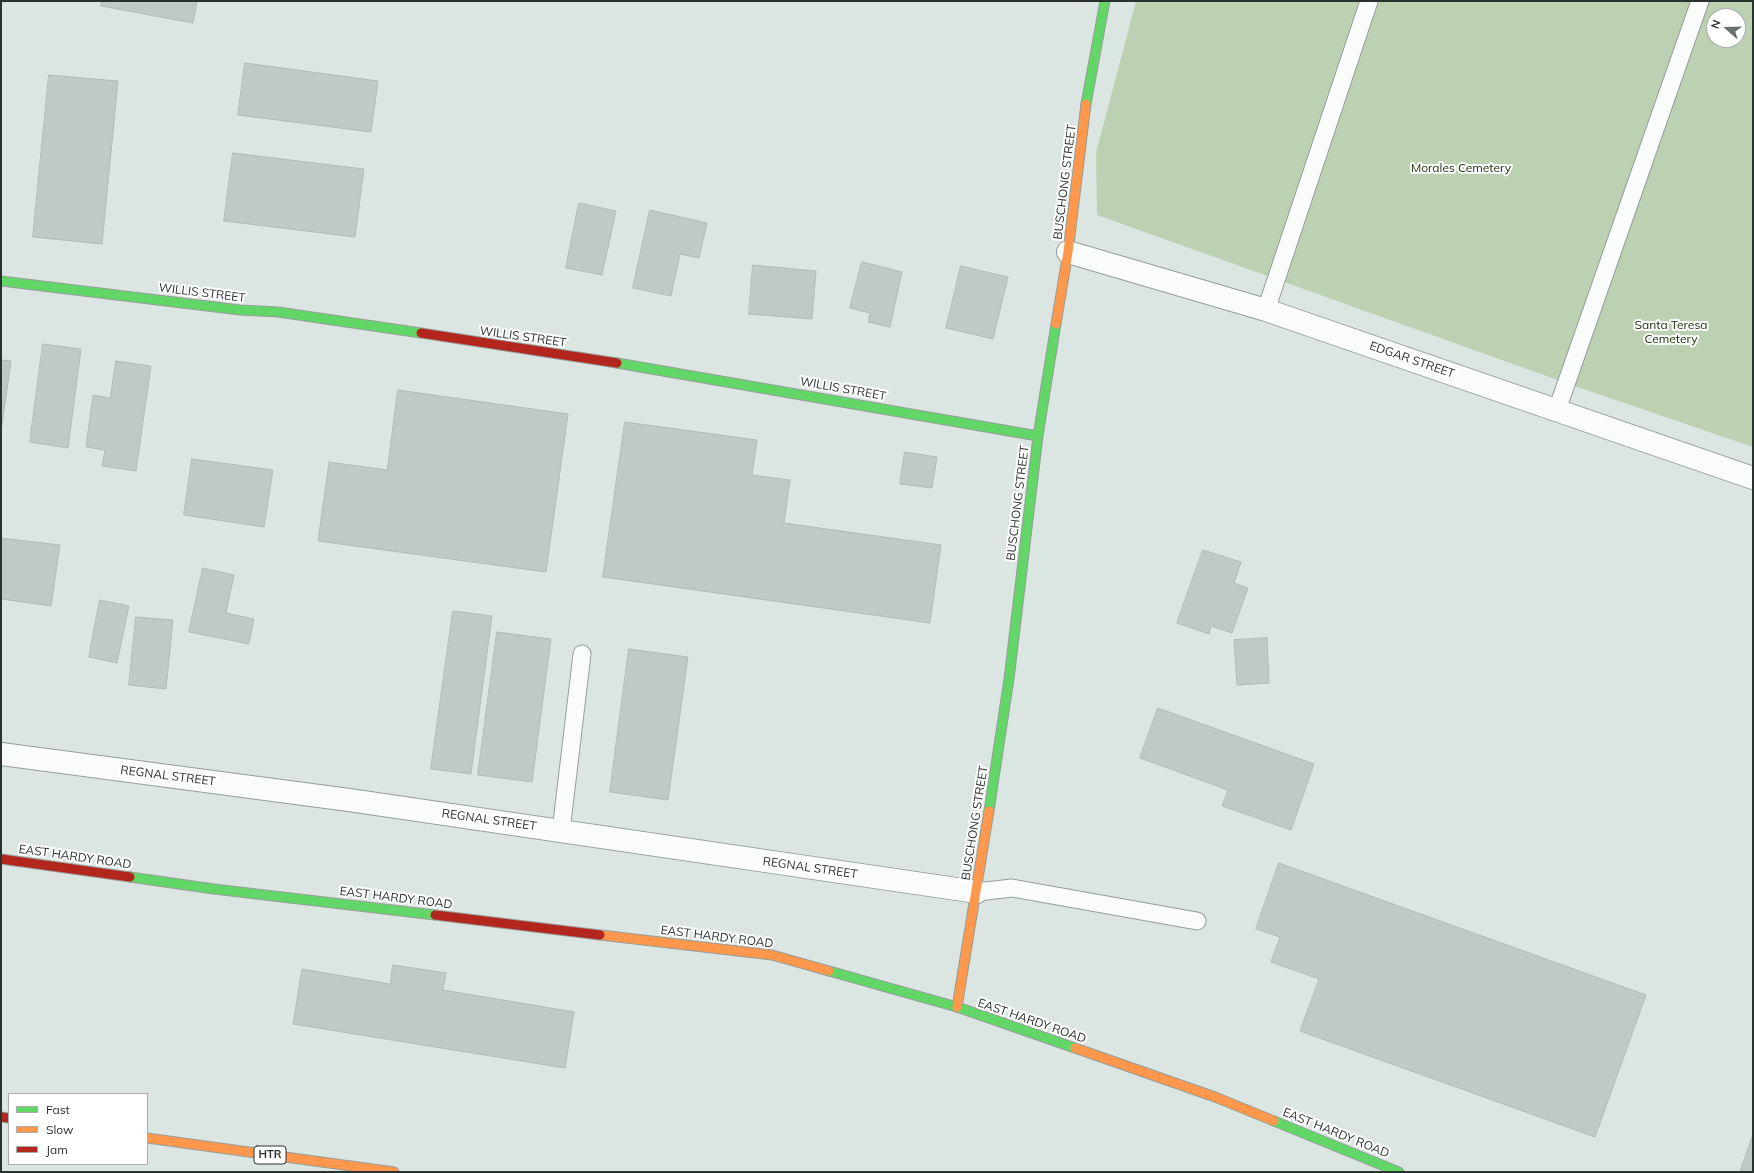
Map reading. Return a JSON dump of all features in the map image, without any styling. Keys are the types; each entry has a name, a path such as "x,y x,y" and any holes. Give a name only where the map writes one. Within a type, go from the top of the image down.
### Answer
{"main road":[{"name":"BUSCHONG STREET","path":"957,1007 977,892 1009,680 1038,436 1068,252 1088,90 1106,1"},
{"name":"WILLIS STREET","path":"1,281 240,310 278,312 640,366 1038,436"},
{"name":"EAST HARDY ROAD","path":"1,859 214,889 772,955 957,1007 1215,1097 1399,1172"},
{"name":"HTR","path":"148,1138 394,1172"}],"street":[{"name":"EDGAR STREET","path":"1068,252 1266,310 1753,478"},
{"name":"REGNAL STREET","path":"1,754 341,799 977,892"}],"lane":[{"path":"1266,310 1369,1"},
{"path":"1557,410 1700,1"},
{"path":"561,831 582,654"},
{"path":"977,892 1012,888 1197,922"}],"green space":[{"name":"Morales Cemetery","path":"1136,1 1753,1 1753,447 1566,383 1097,215 1096,153"}],"building":[{"path":"102,1 197,1 193,23 101,6"},
{"path":"245,63 378,81 371,132 238,115"},
{"path":"49,75 118,81 102,244 33,237"},
{"path":"233,153 364,169 355,237 224,221"},
{"path":"579,203 616,211 602,275 566,268"},
{"path":"650,210 707,223 699,258 680,254 671,296 633,288"},
{"path":"862,262 902,272 890,327 868,322 870,313 850,308"},
{"path":"753,265 816,271 812,319 749,314"},
{"path":"961,266 1008,277 993,339 946,328"},
{"path":"43,344 81,349 68,448 30,442"},
{"path":"1,360 11,361 1,432"},
{"path":"116,361 151,366 136,471 102,466 105,450 86,447 93,395 110,398"},
{"path":"398,390 568,414 546,572 318,541 329,462 387,470"},
{"path":"625,422 757,440 752,475 790,480 784,523 941,545 930,623 603,577"},
{"path":"905,452 937,457 932,488 900,484"},
{"path":"192,459 273,470 264,527 184,515"},
{"path":"1,538 60,545 51,606 1,599"},
{"path":"1203,550 1241,562 1234,583 1248,588 1232,633 1211,626 1209,634 1177,623"},
{"path":"203,568 234,575 226,613 254,619 249,644 189,632"},
{"path":"100,600 129,606 117,663 89,657"},
{"path":"453,611 492,616 471,774 431,769"},
{"path":"136,617 173,620 166,689 129,685"},
{"path":"497,632 551,639 532,782 478,775"},
{"path":"1267,638 1269,683 1237,685 1234,640"},
{"path":"629,649 688,657 668,800 610,792"},
{"path":"1158,708 1314,764 1291,830 1222,806 1228,790 1140,758"},
{"path":"1279,863 1646,995 1595,1137 1300,1031 1319,979 1271,962 1280,937 1256,929"},
{"path":"393,965 446,973 443,990 574,1012 565,1068 293,1024 302,969 390,984"},
{"path":"1753,1135 1753,1172 1740,1172"}],"traffic: fast":[{"path":"1086,104 1105,1"},
{"path":"1,281 240,310 278,312 421,333"},
{"path":"989,811 1009,679 1038,436 1056,324"},
{"path":"617,363 1038,436"},
{"path":"130,877 214,889 435,915"},
{"path":"829,971 957,1007 1075,1048"},
{"path":"1274,1121 1399,1172"}],"traffic: slow":[{"path":"1056,324 1068,252 1086,104"},
{"path":"957,1007 989,811"},
{"path":"600,935 772,955 829,971"},
{"path":"1075,1048 1215,1097 1274,1121"},
{"path":"148,1138 394,1172"}],"traffic: jam":[{"path":"421,333 617,363"},
{"path":"1,859 130,877"},
{"path":"435,915 600,935"},
{"path":"1,1117 8,1118"}],"park label":[{"name":"Santa Teresa Cemetery","path":"1671,332"}]}
